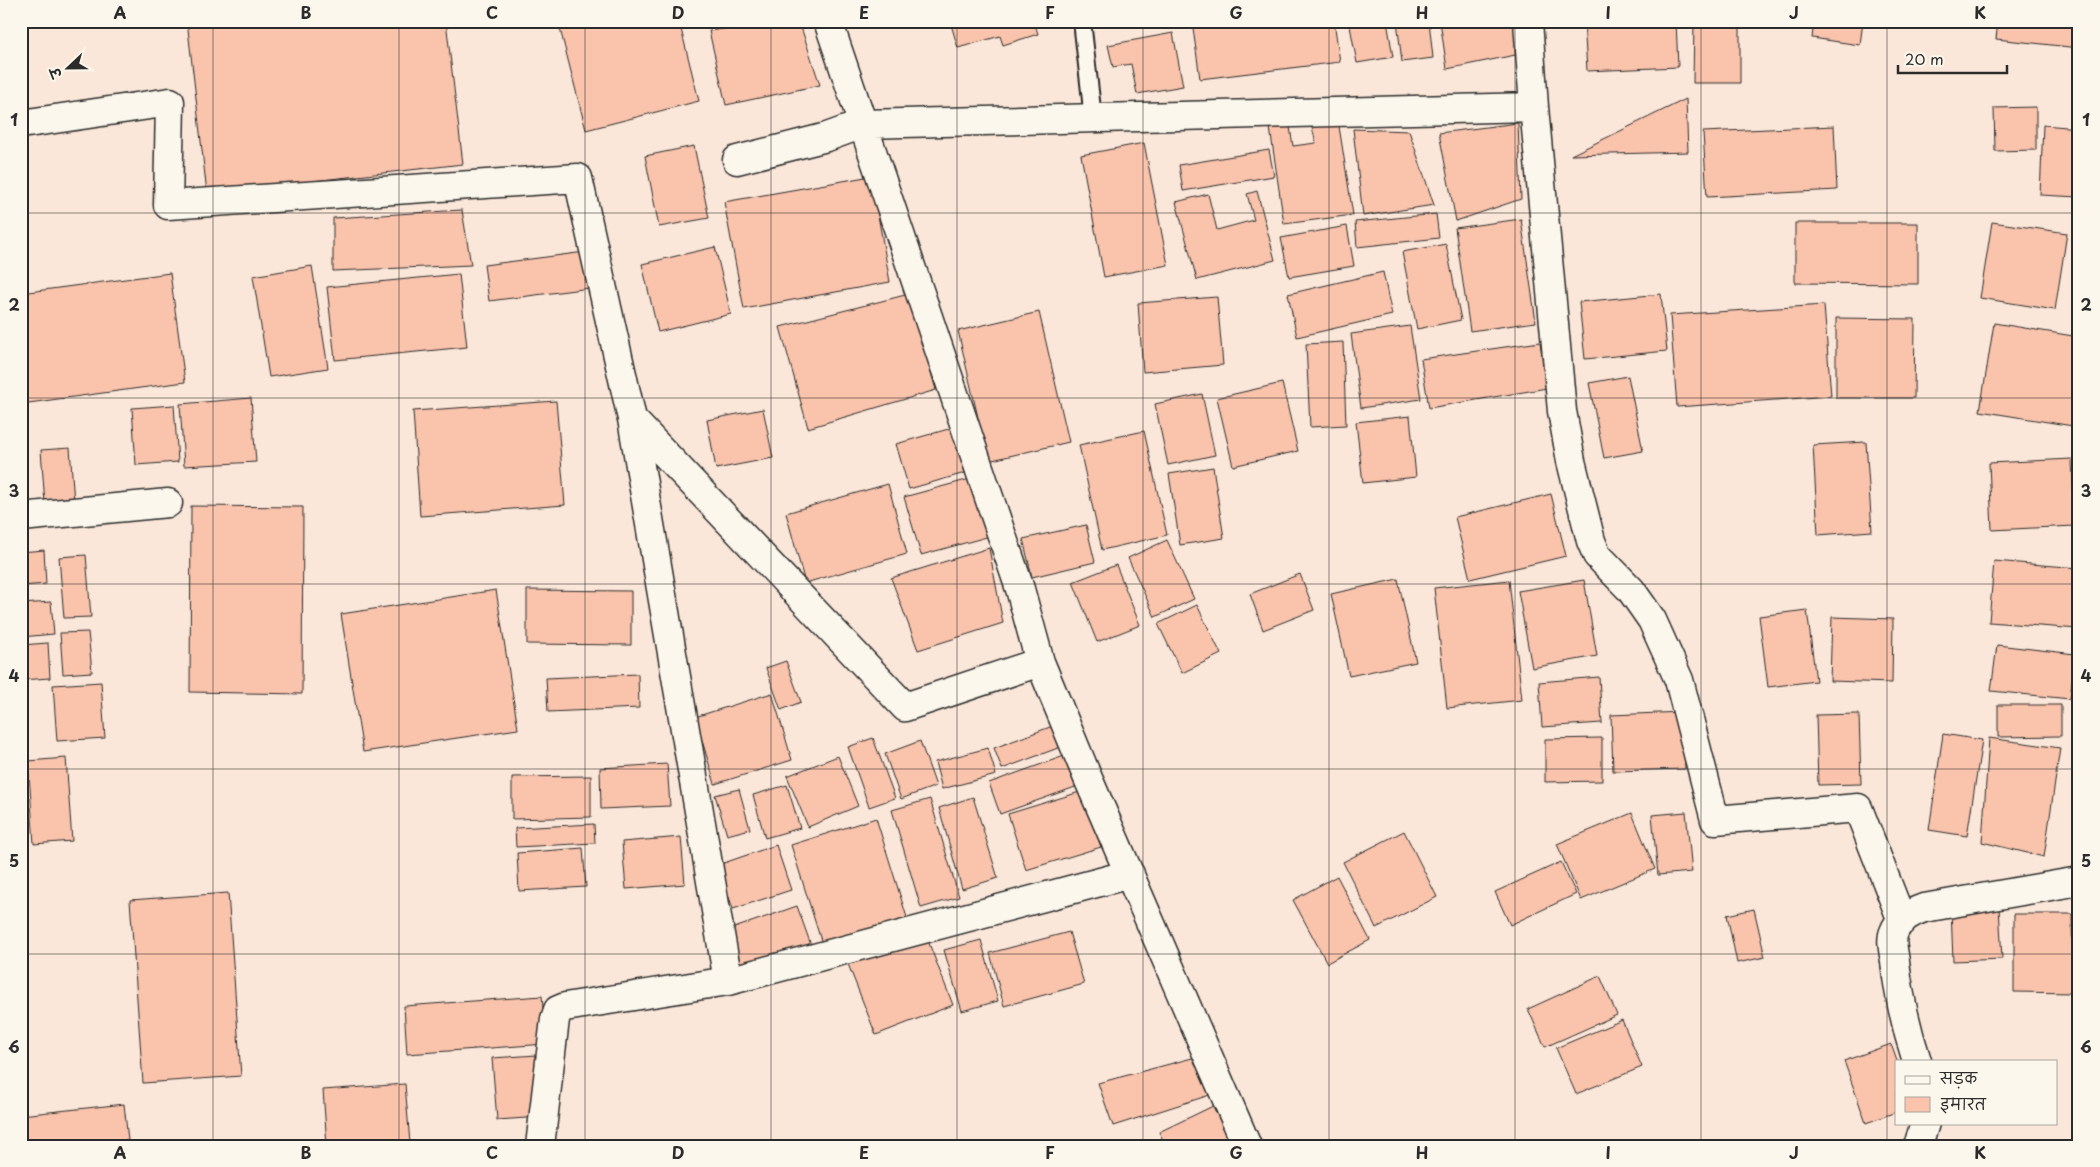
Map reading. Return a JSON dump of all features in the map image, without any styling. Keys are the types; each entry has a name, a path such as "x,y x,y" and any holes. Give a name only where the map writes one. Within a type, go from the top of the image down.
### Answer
{"street":[{"path":"828,21 1020,589 1040,662 1247,1146"},
{"path":"1528,21 1534,107 1562,410 1571,461 1591,541 1597,555 1631,590 1652,620 1664,643 1679,680 1715,820 1858,808 1902,921"},
{"path":"21,124 170,102 168,205 578,178 632,419 728,981"},
{"path":"737,160 827,137 863,124 1534,107"},
{"path":"632,419 905,707 1040,662"},
{"path":"21,517 168,503"},
{"path":"540,1146 555,1019 558,1010 572,1005 728,981 1130,874"},
{"path":"1917,1060 1900,1001 1892,941 1894,930 1902,921 1912,912 1924,908 2079,881"},
{"path":"1918,1146 1925,1124"}],"lane":[{"path":"1082,21 1094,118"}],"building":[{"path":"187,21 446,21 463,164 207,193"},
{"path":"558,21 679,21 699,101 586,130"},
{"path":"780,21 799,21 820,85 726,105 709,31"},
{"path":"950,21 1034,21 1038,34 1003,45 1000,36 958,48"},
{"path":"1192,21 1334,21 1340,62 1200,79"},
{"path":"1349,21 1387,21 1393,57 1357,63"},
{"path":"1397,21 1429,21 1433,58 1402,62"},
{"path":"1440,21 1524,21 1525,53 1447,69"},
{"path":"1584,21 1676,21 1678,67 1587,71"},
{"path":"1694,21 1740,21 1740,83 1693,83"},
{"path":"1814,21 1863,21 1860,45 1812,38"},
{"path":"1998,21 2079,21 2079,48 1996,39"},
{"path":"1173,33 1183,86 1137,94 1131,64 1113,67 1108,45"},
{"path":"1686,99 1688,152 1571,155"},
{"path":"2036,107 2036,150 1995,151 1994,108"},
{"path":"1309,117 1338,120 1353,215 1284,224 1269,121 1289,121 1293,146 1316,143"},
{"path":"1518,123 1521,199 1456,221 1439,133"},
{"path":"2043,125 2079,128 2079,197 2040,195"},
{"path":"1834,126 1837,190 1707,197 1703,132"},
{"path":"1353,129 1409,131 1434,205 1363,216"},
{"path":"1144,143 1168,265 1104,277 1081,155"},
{"path":"694,146 709,218 659,227 645,156"},
{"path":"1269,150 1274,176 1183,191 1179,165"},
{"path":"871,176 890,282 744,309 724,202"},
{"path":"1257,191 1275,260 1197,280 1176,202 1208,194 1217,230 1254,220 1247,194"},
{"path":"462,210 471,265 333,271 333,218"},
{"path":"1436,214 1439,238 1357,247 1355,222"},
{"path":"1521,219 1536,322 1470,331 1455,228"},
{"path":"1992,222 2067,233 2055,310 1980,298"},
{"path":"1795,223 1918,223 1918,284 1795,283"},
{"path":"1347,226 1354,266 1289,277 1281,238"},
{"path":"1446,244 1461,320 1417,329 1402,252"},
{"path":"715,247 731,314 658,332 642,264"},
{"path":"593,251 598,287 489,301 484,265"},
{"path":"312,266 328,368 269,377 253,276"},
{"path":"1383,272 1392,315 1297,337 1288,294"},
{"path":"170,273 185,382 21,404 21,293"},
{"path":"459,274 467,347 335,360 327,287"},
{"path":"2079,289 2079,328 2073,327"},
{"path":"909,294 936,390 808,428 780,327"},
{"path":"1661,294 1667,351 1585,359 1579,302"},
{"path":"1217,297 1223,365 1143,372 1138,303"},
{"path":"1824,305 1831,396 1677,407 1670,315"},
{"path":"1039,312 1069,442 988,461 958,331"},
{"path":"1836,318 1915,319 1914,398 1836,398"},
{"path":"1994,323 2079,337 2079,427 1980,411"},
{"path":"1410,326 1421,399 1361,408 1351,334"},
{"path":"1343,342 1346,425 1310,427 1306,344"},
{"path":"1540,342 1547,388 1429,408 1421,359"},
{"path":"1628,376 1643,451 1604,458 1589,383"},
{"path":"1282,383 1298,451 1233,466 1217,398"},
{"path":"1202,394 1215,455 1168,465 1155,404"},
{"path":"251,398 256,462 184,466 180,404"},
{"path":"556,401 565,505 420,516 413,411"},
{"path":"174,405 178,462 136,465 132,408"},
{"path":"763,409 773,458 716,469 707,420"},
{"path":"1410,416 1416,477 1363,483 1356,422"},
{"path":"952,428 965,473 909,489 896,444"},
{"path":"1144,431 1167,535 1102,550 1079,445"},
{"path":"1866,442 1872,531 1818,535 1813,445"},
{"path":"70,448 74,502 45,504 41,450"},
{"path":"2072,459 2075,526 1992,530 1989,463"},
{"path":"1213,467 1224,538 1180,545 1169,474"},
{"path":"21,469 24,502 21,502"},
{"path":"970,479 994,535 921,555 904,497"},
{"path":"888,484 907,554 805,583 786,513"},
{"path":"1551,494 1566,556 1470,579 1455,517"},
{"path":"191,506 303,507 302,694 190,692"},
{"path":"1086,525 1095,562 1032,577 1023,539"},
{"path":"1167,540 1194,599 1155,617 1128,558"},
{"path":"989,548 1003,623 918,650 891,578"},
{"path":"44,550 46,584 21,586 21,552"},
{"path":"86,555 91,617 64,618 59,557"},
{"path":"1994,561 2079,568 2078,629 1989,622"},
{"path":"1116,565 1140,625 1097,642 1073,582"},
{"path":"1300,574 1314,610 1263,630 1250,594"},
{"path":"1398,579 1416,662 1349,676 1331,594"},
{"path":"1509,580 1522,700 1447,708 1434,588"},
{"path":"1584,580 1597,656 1532,668 1518,591"},
{"path":"496,590 518,729 363,752 341,614"},
{"path":"527,590 631,591 631,645 527,644"},
{"path":"51,602 54,634 21,637 21,604"},
{"path":"1197,605 1221,654 1182,673 1158,624"},
{"path":"1807,610 1816,681 1768,687 1759,616"},
{"path":"1832,617 1893,619 1892,683 1830,681"},
{"path":"88,632 92,672 63,674 60,633"},
{"path":"2074,635 2079,635 2079,692 2077,692"},
{"path":"48,643 50,678 21,680 21,645"},
{"path":"1997,645 2075,654 2070,699 1991,691"},
{"path":"786,661 801,702 781,710 766,668"},
{"path":"638,674 639,708 548,712 546,678"},
{"path":"1599,677 1602,723 1542,727 1539,682"},
{"path":"101,682 105,738 57,741 53,685"},
{"path":"772,693 792,760 715,784 695,717"},
{"path":"1998,705 2061,705 2061,736 1998,737"},
{"path":"1683,712 1685,769 1613,771 1611,715"},
{"path":"1859,714 1861,784 1818,785 1816,715"},
{"path":"1058,724 1066,745 1002,769 994,748"},
{"path":"1943,734 1982,740 1967,836 1929,830"},
{"path":"873,738 895,798 869,807 848,747"},
{"path":"1602,738 1602,781 1545,782 1545,739"},
{"path":"1989,738 2060,748 2044,857 1982,842"},
{"path":"920,741 936,786 901,799 885,754"},
{"path":"988,748 996,775 942,789 935,762"},
{"path":"1067,755 1078,786 1000,814 989,783"},
{"path":"838,756 858,806 808,827 787,776"},
{"path":"66,758 72,841 34,844 28,761"},
{"path":"667,764 670,806 601,809 600,768"},
{"path":"591,776 591,817 512,819 512,777"},
{"path":"787,785 800,828 765,838 753,795"},
{"path":"739,789 750,829 727,835 715,795"},
{"path":"1083,791 1101,847 1026,870 1008,814"},
{"path":"973,797 998,878 962,889 939,808"},
{"path":"930,799 959,897 921,908 892,810"},
{"path":"1686,812 1692,872 1658,875 1652,815"},
{"path":"1632,813 1655,869 1581,900 1557,844"},
{"path":"876,818 909,924 824,950 791,845"},
{"path":"594,824 595,843 516,847 515,828"},
{"path":"1404,831 1437,897 1376,928 1343,862"},
{"path":"681,837 685,884 626,889 622,842"},
{"path":"776,845 791,890 733,909 718,865"},
{"path":"583,848 586,887 519,891 517,853"},
{"path":"1561,862 1576,894 1510,925 1495,892"},
{"path":"1337,876 1370,940 1327,963 1293,900"},
{"path":"228,893 241,1076 143,1083 130,900"},
{"path":"797,906 811,945 737,972 723,932"},
{"path":"1999,907 2002,959 1953,961 1951,909"},
{"path":"1754,909 1765,957 1737,963 1727,915"},
{"path":"2014,914 2072,914 2073,993 2014,992"},
{"path":"1069,932 1084,984 1004,1006 990,953"},
{"path":"925,933 953,1005 876,1035 848,964"},
{"path":"981,940 998,1001 962,1011 944,950"},
{"path":"1600,976 1617,1015 1545,1047 1528,1009"},
{"path":"542,996 546,1044 407,1054 404,1006"},
{"path":"1622,1020 1642,1067 1576,1094 1556,1048"},
{"path":"1891,1044 1897,1060 1895,1060 1895,1112 1866,1123 1844,1061"},
{"path":"537,1055 541,1117 497,1120 492,1058"},
{"path":"1196,1057 1213,1094 1113,1126 1098,1083"},
{"path":"405,1084 410,1143 327,1146 323,1090"},
{"path":"124,1104 128,1140 81,1146 21,1146 21,1115"},
{"path":"1213,1106 1232,1146 1166,1146 1159,1132"}]}
